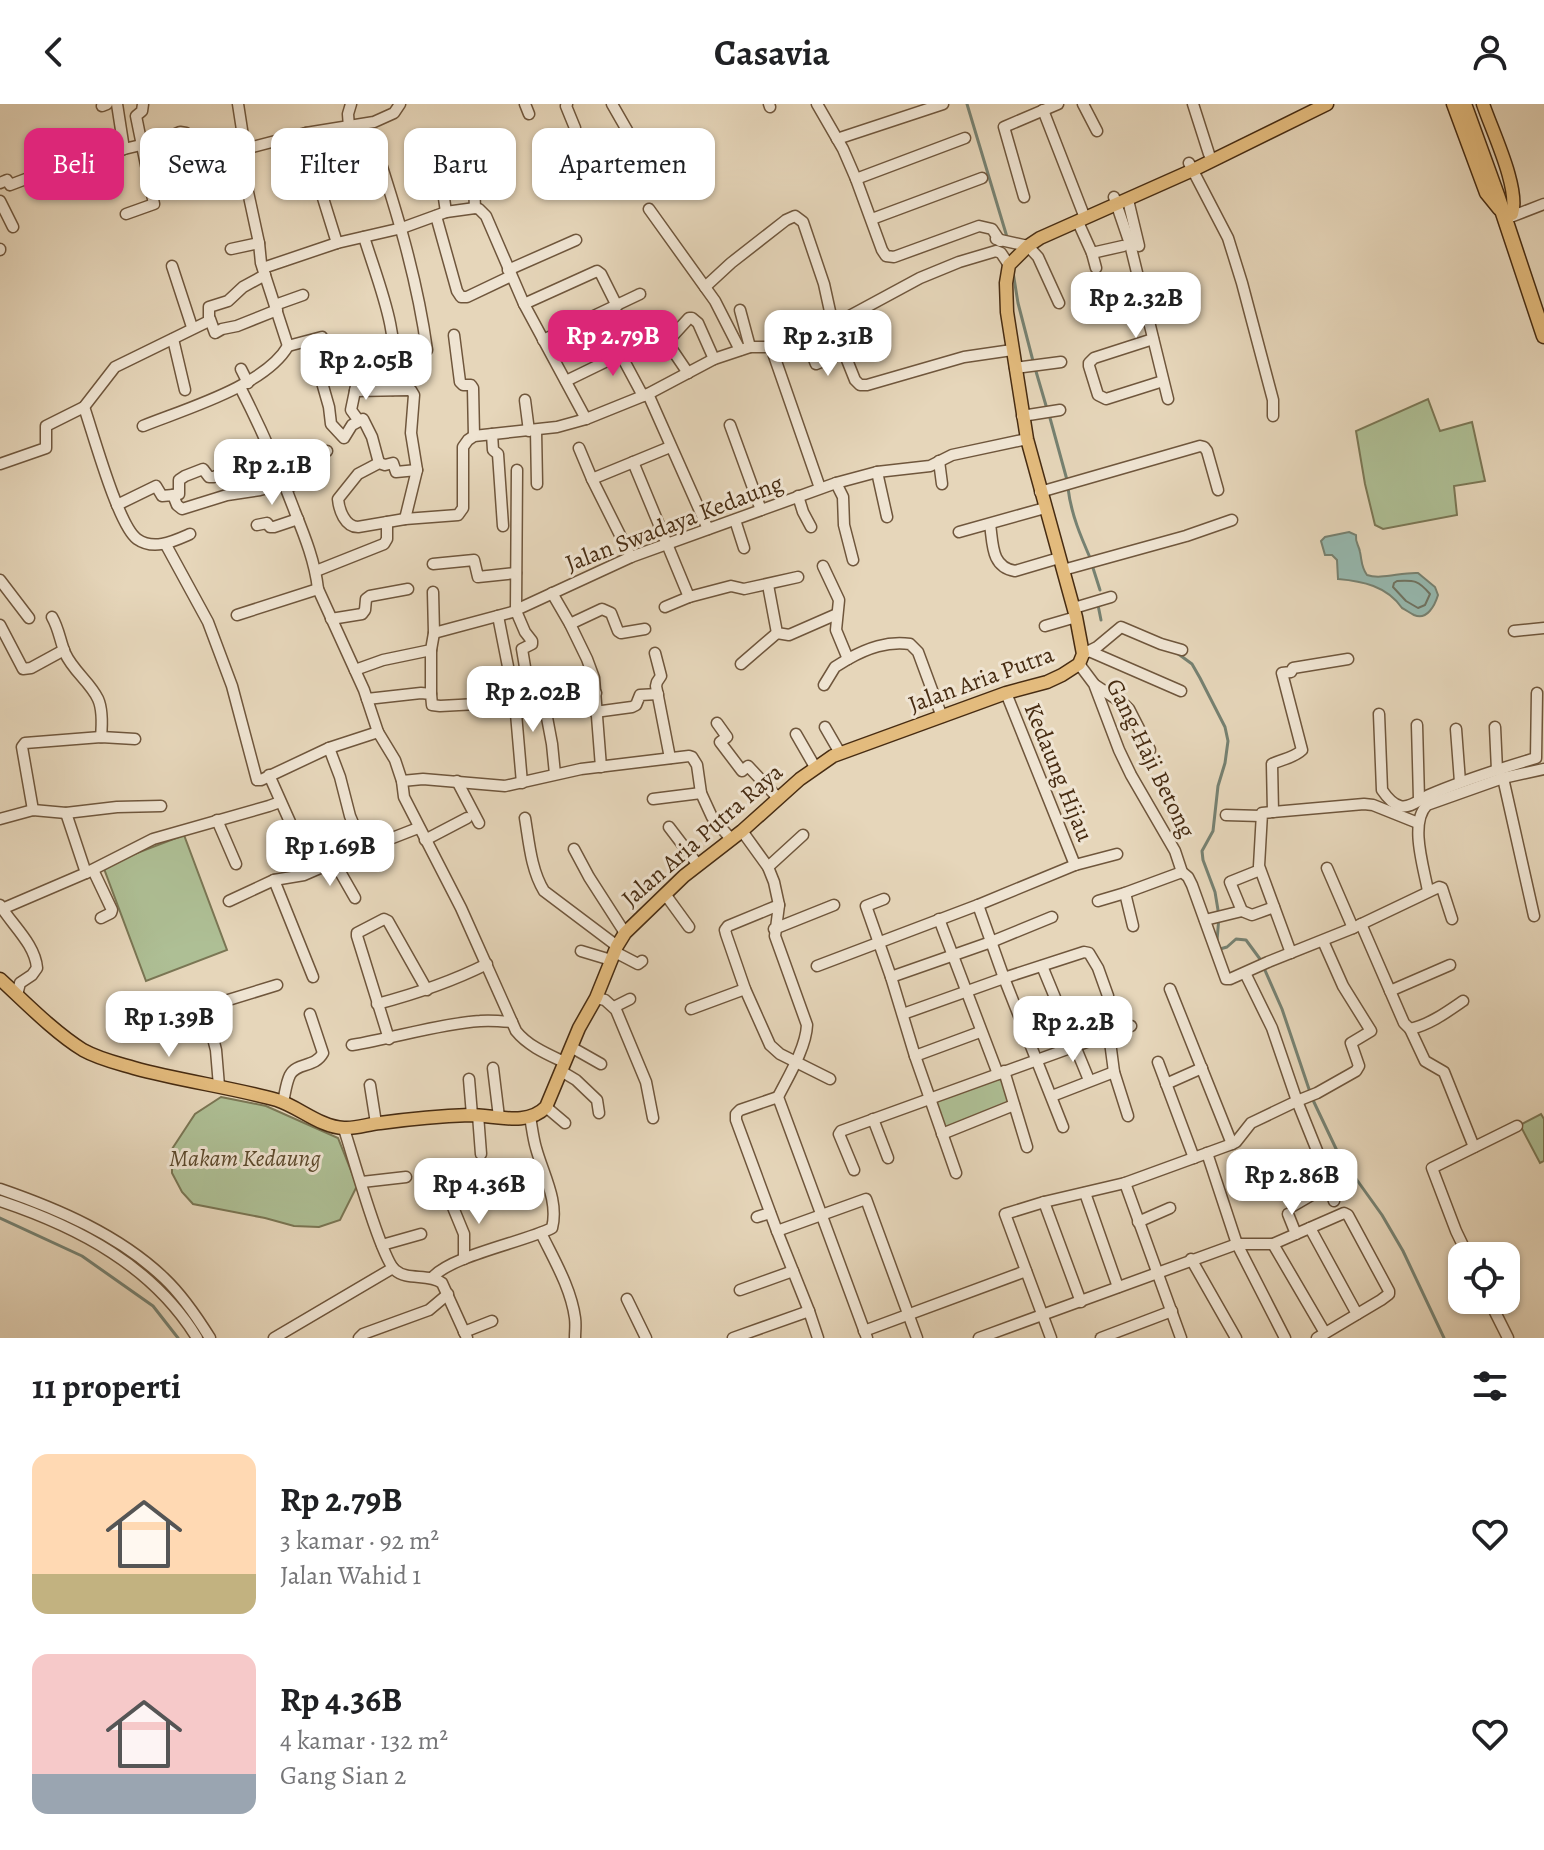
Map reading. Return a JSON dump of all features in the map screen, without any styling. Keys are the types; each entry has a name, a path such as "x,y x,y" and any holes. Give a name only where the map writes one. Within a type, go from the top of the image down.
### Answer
{"highway":[{"path":"1464,104 1544,308"},
{"path":"1473,104 1502,196"},
{"path":"1510,216 1544,336"}],"main road":[{"path":"1191,166 1209,154 1312,104"},
{"path":"1011,262 1055,222 1082,217 1327,104"},
{"path":"1453,104 1486,193 1510,216 1514,207 1513,186 1483,104"},
{"name":"Jalan Aria Putra","path":"826,761 1006,693 1054,679 1083,656 1075,613 1022,416 1007,312 1006,283 1011,262"},
{"name":"Jalan Aria Putra Raya","path":"546,1107 625,933 698,865 826,761"},
{"path":"0,979 69,1040 99,1058 162,1076 283,1102 344,1129 376,1123 475,1115 520,1119 540,1113 546,1107"}],"street":[{"path":"117,104 121,128"},
{"path":"140,138 136,116 143,109 143,104"},
{"path":"238,104 242,128"},
{"path":"351,104 348,114 353,126 361,136 373,139 402,228 427,350"},
{"path":"340,128 374,122 394,113 400,104"},
{"path":"567,104 575,128"},
{"path":"612,104 626,128"},
{"path":"817,104 856,179 883,253 894,257 983,226 995,239 1028,246 1038,257 1059,303"},
{"path":"837,139 943,104"},
{"path":"1024,197 1004,127 1058,104"},
{"path":"1083,104 1097,131"},
{"path":"1193,104 1209,154"},
{"path":"1043,110 1082,217 1096,268"},
{"path":"856,179 965,138"},
{"path":"124,149 140,144"},
{"path":"1191,166 1228,238 1273,400 1273,416"},
{"path":"872,219 982,178"},
{"path":"0,183 7,180 10,185 24,180"},
{"path":"126,214 154,204 153,200"},
{"path":"250,200 264,272 288,346"},
{"path":"324,200 337,243"},
{"path":"440,200 457,291 461,297 467,297 576,240"},
{"path":"475,200 475,208"},
{"path":"1120,200 1139,246"},
{"path":"1120,200 1168,399"},
{"path":"0,201 13,227"},
{"path":"1510,216 1544,204"},
{"path":"303,295 215,333 210,319 209,307 228,301 264,272 337,243 402,228 441,214 479,209 486,216 524,304 586,419"},
{"path":"649,209 745,348"},
{"path":"705,287 731,263 795,216 803,222 843,353 855,380 863,386 964,357 1012,350"},
{"path":"364,237 385,301 394,341 393,390"},
{"path":"231,249 259,243"},
{"path":"1092,253 1123,246"},
{"path":"417,470 396,472 393,463 379,463 358,474 338,499 345,518 352,527 458,515 463,508 463,447 474,436 557,427 586,419 645,395 714,359 745,348 771,347 805,337 920,278 959,262 996,251 1011,262"},
{"path":"172,266 192,327"},
{"path":"524,304 599,271 617,306"},
{"path":"543,340 640,294"},
{"path":"1081,314 1143,298"},
{"path":"740,310 745,348"},
{"path":"688,373 667,342 689,318 698,323 714,359"},
{"path":"0,464 46,448 46,426 84,407 115,367 210,319"},
{"path":"454,335 460,382 473,388 474,436"},
{"path":"143,426 244,385 273,363 288,346 322,337 335,365 334,371 321,379 331,424 344,438 352,425 363,419 379,463"},
{"path":"805,337 816,364 843,353"},
{"path":"173,339 185,390"},
{"path":"1153,339 1094,358 1089,366 1101,398 1163,381"},
{"path":"359,421 351,410 360,366 361,343 394,341"},
{"path":"566,381 644,343"},
{"path":"771,347 820,488"},
{"path":"621,355 645,395 708,529"},
{"path":"1015,368 1061,362"},
{"path":"335,365 360,366"},
{"path":"241,369 244,385 298,519 316,571 318,589 355,670 378,732 395,760 404,797 418,828 448,882 522,1038 563,1067 597,1100 599,1113"},
{"path":"355,391 410,390 414,395 411,433 417,470 405,519"},
{"path":"525,400 532,430 537,484"},
{"path":"84,407 119,512 136,539 166,545 190,534"},
{"path":"1022,416 1060,410"},
{"path":"730,425 761,510"},
{"path":"492,434 493,450 498,454 503,526"},
{"name":"Jalan Swadaya Kedaung","path":"434,633 516,610 631,557 820,488 877,472 930,466 952,455 1027,439"},
{"path":"1040,492 1200,446 1207,451 1218,490"},
{"path":"592,479 670,447"},
{"path":"579,448 631,557"},
{"path":"117,505 156,486 162,496 179,494 179,480 185,476 203,469 209,477 214,477 270,449"},
{"path":"279,470 327,451"},
{"path":"939,461 942,484"},
{"path":"633,462 689,597"},
{"path":"517,470 516,610 532,642 522,649 529,691"},
{"path":"877,472 887,517"},
{"path":"173,495 177,505 185,509 227,495 285,486 313,477"},
{"path":"836,483 843,497 844,525 853,560"},
{"path":"798,496 811,527"},
{"path":"959,532 1045,508"},
{"path":"257,525 267,523 274,527 298,519"},
{"path":"735,520 744,548"},
{"path":"990,524 995,557 1000,566 1015,571 1186,536 1232,520"},
{"path":"316,571 384,544 387,522"},
{"path":"166,545 208,622 232,686 256,779 261,780 329,748 378,732"},
{"path":"433,564 475,560 478,577 516,573"},
{"path":"823,566 839,600 836,630 848,659"},
{"path":"665,607 731,586 744,589 798,577"},
{"path":"0,580 29,618"},
{"path":"768,585 777,633"},
{"path":"237,615 318,589"},
{"path":"331,619 362,614 366,599 370,596 408,589"},
{"path":"433,592 434,633 426,693 432,705 514,697 529,691 561,689 568,697 596,693"},
{"path":"552,593 570,624 594,678 601,767"},
{"path":"1045,626 1111,597"},
{"path":"570,624 602,609 611,613 621,633 645,629"},
{"path":"777,633 789,635 837,614"},
{"path":"498,616 514,697 522,783"},
{"path":"52,617 75,671 99,701 101,737"},
{"path":"0,625 23,669 31,668 64,650"},
{"path":"1083,656 1121,627 1182,650"},
{"path":"1514,631 1544,628"},
{"path":"741,664 777,633"},
{"path":"824,685 835,667 848,659 883,644 910,644 918,652 942,717"},
{"path":"355,670 383,660 431,650"},
{"path":"655,653 661,676 657,682 658,694 670,758"},
{"path":"1083,656 1181,691"},
{"name":"Gang Haji Betong","path":"1083,656 1119,750 1147,805 1175,851 1182,872 1216,917 1224,977 1230,979 1245,973"},
{"path":"1273,812 1272,764 1296,756 1302,750 1282,673 1291,672 1293,668 1348,659"},
{"path":"1094,684 1129,709 1150,750"},
{"path":"542,691 555,774"},
{"path":"367,699 426,693"},
{"name":"Kedaung Hijau","path":"1006,693 1075,865"},
{"path":"1428,891 1418,833 1423,809 1536,758 1537,693"},
{"path":"595,712 632,707 640,695 658,694"},
{"path":"1379,714 1382,790 1398,806 1409,806 1460,782 1544,769"},
{"path":"717,723 727,737 720,742 742,771 748,766 778,798"},
{"path":"1417,725 1419,799"},
{"path":"825,727 826,761"},
{"path":"1495,727 1500,774 1534,916"},
{"path":"1456,729 1460,782"},
{"path":"796,734 826,761"},
{"path":"33,810 22,747 25,743 101,737 135,739"},
{"path":"329,748 350,816 364,849"},
{"path":"402,781 423,779 505,786 555,774 692,757 698,769 701,793 712,817 736,835 768,867 779,905 774,929 777,943 807,1025 807,1033 795,1063 778,1097 736,1114 818,1338"},
{"path":"269,775 290,822 307,873"},
{"path":"457,781 479,823"},
{"path":"653,799 701,793"},
{"path":"17,995 21,981 32,975 37,962 31,948 1,906 90,872 153,839 280,802"},
{"path":"1291,953 1260,870 1261,816 1264,812 1373,805 1418,823"},
{"path":"0,819 33,810 66,813 161,806"},
{"path":"66,813 90,872 112,910 101,918"},
{"path":"1226,815 1261,816"},
{"path":"425,840 467,818"},
{"path":"525,818 534,867 544,891 615,953 638,964 642,961"},
{"path":"217,820 236,864"},
{"path":"669,827 698,865"},
{"path":"229,901 274,880 335,863 418,828"},
{"path":"768,867 803,835"},
{"path":"574,849 625,933"},
{"path":"817,966 1075,865 1117,854"},
{"path":"335,863 355,898"},
{"path":"1327,868 1425,1061 1444,1072 1474,1147"},
{"path":"1242,911 1230,882 1260,870"},
{"path":"1098,901 1182,872"},
{"path":"274,880 313,977"},
{"path":"1334,1201 1312,1136 1307,1097 1245,973 1357,926 1439,887 1442,888 1452,919"},
{"path":"1125,893 1133,926"},
{"path":"665,894 689,927"},
{"path":"884,899 866,906 956,1173"},
{"path":"779,905 725,930 745,989 770,1045 795,1063 830,1079"},
{"path":"774,929 834,905"},
{"path":"978,905 1063,1127"},
{"path":"1216,917 1242,911 1252,915 1274,907"},
{"path":"891,977 1052,917"},
{"path":"389,1039 357,936 359,931 384,919 388,921 427,990"},
{"path":"939,919 980,1032 1014,1105 1027,1147"},
{"path":"1051,1338 1005,1214 1125,1183 1232,1144 1251,1123 1358,1069 1351,1043 1371,1031 1343,986 1323,941"},
{"path":"581,951 615,953"},
{"path":"903,1014 1084,952 1089,953 1098,968 1108,996"},
{"path":"377,1004 427,990 487,964"},
{"path":"1390,991 1450,965"},
{"path":"1042,966 1089,1080"},
{"path":"219,1086 208,1009 212,1005 277,985"},
{"path":"691,1009 745,989"},
{"path":"1170,989 1232,1144"},
{"path":"596,998 614,1007 646,1082 653,1118"},
{"path":"614,1007 630,999"},
{"path":"1410,1029 1442,1015 1463,1001"},
{"path":"283,1102 292,1073 316,1062 323,1053 310,1014"},
{"path":"352,1045 451,1024 483,1020 512,1022"},
{"path":"854,1170 839,1132 1131,1026"},
{"path":"915,1056 980,1032"},
{"path":"1109,1034 1114,1072 1128,1116"},
{"path":"571,1047 601,1064"},
{"path":"1158,1062 1194,1158"},
{"path":"493,1068 499,1117"},
{"path":"1166,1084 1202,1068"},
{"path":"1052,1096 1114,1072"},
{"path":"469,1079 481,1154"},
{"path":"370,1085 376,1123"},
{"path":"778,1097 865,1334 906,1314 1026,1271"},
{"path":"942,1134 1014,1105"},
{"path":"546,1107 565,1123"},
{"path":"432,1278 438,1271 464,1259 552,1228 550,1187 535,1147 530,1117"},
{"path":"873,1119 888,1158"},
{"path":"1461,1242 1432,1168 1517,1126"},
{"path":"344,1129 382,1245 393,1268 399,1273 432,1278 442,1283 465,1335 492,1321"},
{"path":"1209,1153 1237,1244 1285,1338"},
{"path":"362,1182 406,1177"},
{"path":"1125,1183 1181,1338"},
{"path":"1296,1234 1290,1210 1329,1185"},
{"path":"0,1190 33,1200 146,1262 184,1300 210,1338"},
{"path":"1085,1193 1118,1287"},
{"path":"777,1231 866,1199 917,1338"},
{"path":"450,1200 464,1234 464,1259"},
{"path":"0,1201 89,1233 158,1288 197,1338"},
{"path":"1044,1202 1081,1302"},
{"path":"1138,1222 1170,1208"},
{"path":"757,1217 770,1213"},
{"path":"979,1338 1237,1244 1273,1244 1344,1213 1348,1215 1389,1294 1321,1335 1273,1244"},
{"path":"1310,1228 1357,1314"},
{"path":"541,1233 573,1306 575,1338"},
{"path":"382,1245 421,1234"},
{"path":"1191,1259 1236,1338"},
{"path":"274,1338 393,1268"},
{"path":"740,1290 793,1271"},
{"path":"359,1338 368,1331 429,1310 448,1294"},
{"path":"627,1299 646,1338"},
{"path":"733,1338 809,1311"},
{"path":"1101,1338 1172,1311"},
{"path":"1496,1314 1508,1338"}],"green space":[{"path":"1428,399 1440,431 1472,422 1485,481 1454,486 1457,515 1383,529 1375,525 1356,431"},
{"path":"184,835 227,950 146,981 103,866"},
{"path":"1004,1071 1014,1105 942,1134 930,1100"},
{"name":"Makam Kedaung","path":"221,1097 266,1106 338,1138 357,1186 340,1220 319,1227 294,1226 193,1204 172,1173 172,1149 195,1114"},
{"path":"1541,1114 1544,1119 1544,1161 1540,1163 1520,1125"}],"water":[{"path":"1349,532 1356,535 1367,575 1378,577 1418,573 1435,587 1438,595 1430,611 1423,616 1414,615 1381,590 1365,583 1338,579 1337,560 1332,555 1325,555 1321,541 1325,537"}],"waterway":[{"path":"967,104 1007,237"},
{"path":"1013,272 1033,361"},
{"path":"1035,368 1047,409"},
{"path":"1050,418 1067,480"},
{"path":"1068,488 1074,516 1091,560"},
{"path":"1093,568 1100,590"},
{"path":"1098,605 1101,620"},
{"path":"1177,653 1192,664 1225,727 1228,741 1218,786 1213,831 1202,851 1215,892 1220,949 1236,939 1246,940 1260,959 1282,1009 1312,1098 1339,1155 1382,1215 1403,1251 1444,1338"},
{"path":"0,1218 82,1256 153,1306 178,1338"}]}
